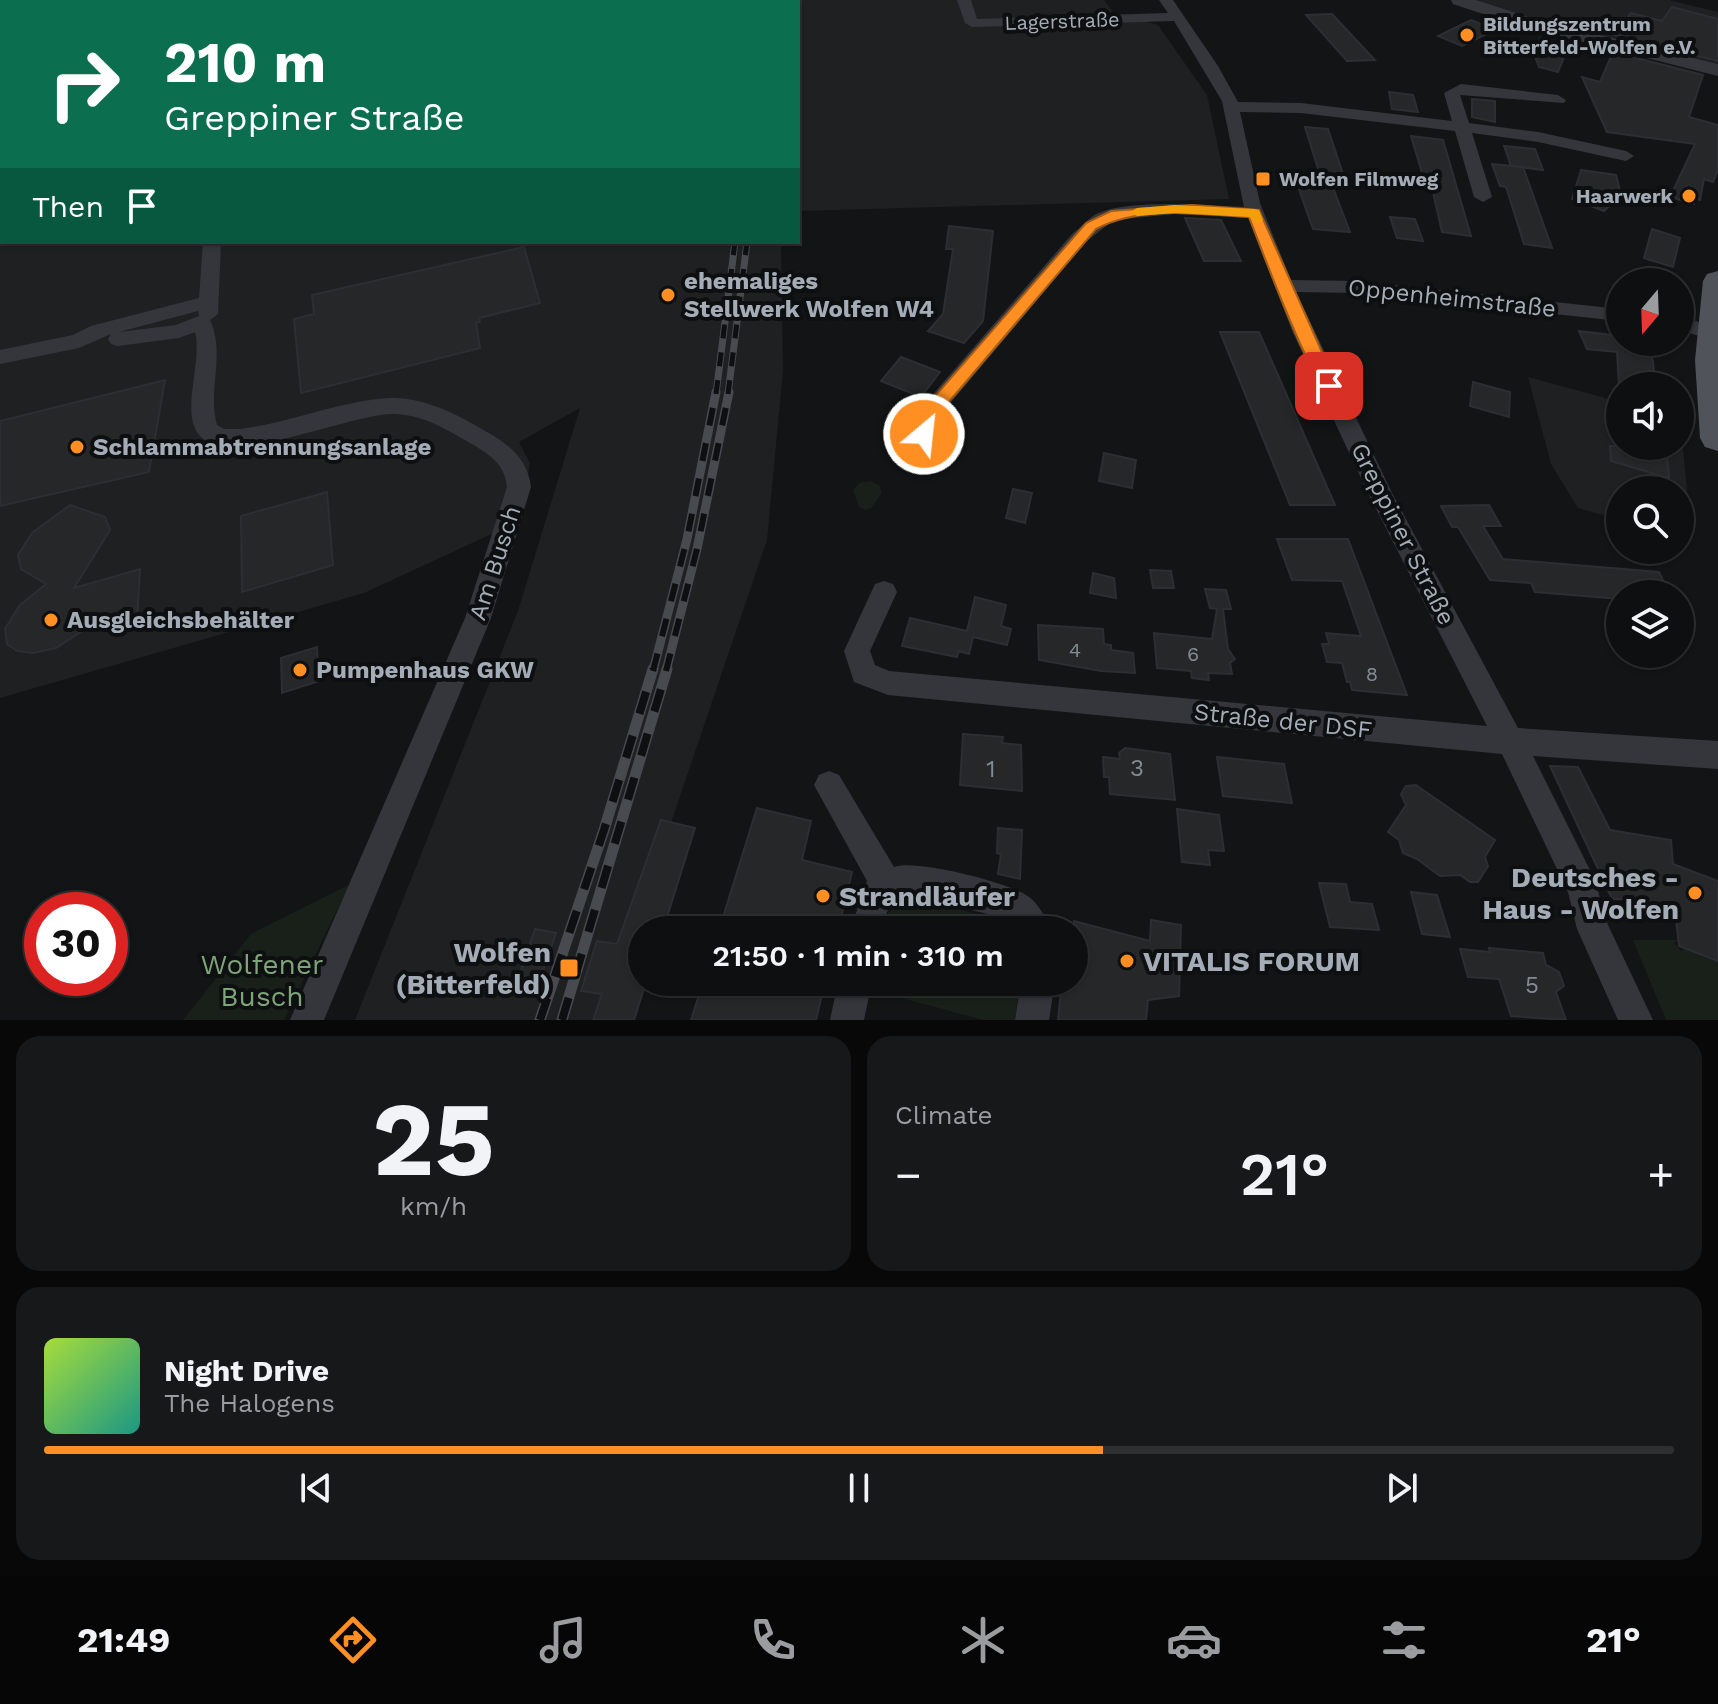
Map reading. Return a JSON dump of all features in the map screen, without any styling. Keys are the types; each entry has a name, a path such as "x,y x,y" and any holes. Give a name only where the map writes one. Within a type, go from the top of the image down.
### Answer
{"main road":[{"path":"1711,306 1711,382 1718,438"}],"street":[{"name":"Lagerstraße","path":"964,0 972,23 1178,17"},
{"name":"Greppiner Straße","path":"1166,0 1211,66 1232,107 1254,213 1284,286 1380,493 1510,741 1583,889 1593,929 1636,1020"},
{"path":"1459,0 1530,23 1718,70"},
{"path":"972,23 977,41"},
{"path":"1483,197 1452,93 1461,89 1558,100"},
{"path":"1232,107 1301,108 1462,127 1538,137 1626,156"},
{"path":"930,440 924,434 928,415 1080,237 1100,219 1111,215 1175,209 1254,213"},
{"path":"0,357 79,341 98,342 179,331 206,312 212,244"},
{"name":"Oppenheimstraße","path":"1284,286 1356,287 1606,314"},
{"name":"Am Busch","path":"206,312 204,420 210,433 217,437 228,440 256,437 374,407 416,408 441,416 489,443 508,458 519,476 519,487 478,618 307,1020"},
{"name":"Straße der DSF","path":"884,592 857,651 864,673 888,683 1510,741 1718,755"},
{"path":"829,785 887,886"},
{"path":"870,916 877,893 899,881 914,880 1008,903 1024,916"},
{"path":"847,1020 852,996"},
{"path":"1032,1020 1036,996"}],"shaded area":[{"path":"800,0 1104,0 1113,12 1158,25 1207,95 1229,199 800,211"},
{"path":"1476,0 1669,0 1718,12 1718,64 1505,11"},
{"path":"0,244 781,244 783,370 767,540 639,916 628,916 628,949 604,1020 355,1020 518,611 580,408 519,442 530,463 520,521 364,593 0,698"},
{"path":"1528,377 1606,398 1606,460 1684,460 1686,476 1606,476 1606,516 1578,508 1551,464"}],"green space":[{"path":"870,481 879,485 882,493 871,508 865,510 859,507 853,490 859,483"},
{"name":"Wolfener Busch","path":"349,885 284,1020 183,1020 251,934"},
{"path":"909,896 984,916 887,916"},
{"path":"1633,940 1678,940 1674,943 1681,951 1685,949 1718,961 1718,1020 1666,1020"},
{"path":"894,996 1018,996 1015,1020 983,1020"}],"building":[{"path":"1672,7 1718,19 1718,61 1615,35 1631,13 1662,21"},
{"path":"1332,14 1375,60 1347,61 1306,15"},
{"path":"1471,20 1495,30 1462,46 1438,36"},
{"path":"1540,38 1569,45 1558,72 1539,67 1533,51"},
{"path":"1613,52 1703,75 1689,117 1718,125 1718,170 1713,182 1704,179 1700,200 1695,198 1694,204 1670,197 1695,144 1607,132 1582,77 1600,82"},
{"path":"1389,92 1413,95 1418,112 1392,109"},
{"path":"1472,99 1495,101 1495,122 1472,117"},
{"path":"1305,127 1328,129 1344,177 1320,175"},
{"path":"1411,136 1443,140 1471,236 1442,232 1431,183 1425,183"},
{"path":"1504,146 1535,149 1543,170 1511,166"},
{"path":"1492,164 1523,167 1552,248 1524,244 1506,187 1500,186"},
{"path":"1581,170 1616,175 1621,195 1604,211 1572,199"},
{"path":"1295,178 1330,180 1350,232 1313,229"},
{"path":"1390,217 1415,219 1423,241 1397,238"},
{"path":"1185,218 1221,220 1241,261 1204,261"},
{"path":"949,226 993,231 983,321 964,343 928,331 943,314 953,249 946,249"},
{"path":"1652,229 1680,238 1673,267 1644,258"},
{"path":"524,247 540,303 479,318 480,322 476,323 480,348 301,393 294,319 314,314 312,295"},
{"path":"1579,331 1606,334 1606,351 1587,349"},
{"path":"1220,332 1259,332 1335,505 1290,505"},
{"path":"1617,356 1650,356 1653,361 1654,372 1618,372"},
{"path":"901,357 940,372 921,397 881,381"},
{"name":"Schlammabtrennungsanlage","path":"165,380 149,472 0,506 0,421"},
{"path":"1473,382 1510,392 1509,417 1470,406"},
{"path":"1104,453 1136,460 1132,488 1099,481"},
{"path":"1667,460 1669,476 1662,476 1611,461"},
{"path":"1013,489 1032,493 1025,523 1006,518"},
{"path":"327,492 333,565 242,592 241,516"},
{"path":"70,505 105,517 110,530 74,588 140,569 137,618 106,627 108,614 56,648 33,653 17,651 7,644 5,629 20,605 46,584 21,569 18,555 32,533"},
{"path":"1489,505 1501,526 1483,526 1503,559 1659,572 1663,580 1606,580 1606,598 1535,592 1531,583 1490,580 1458,527 1452,527 1441,506"},
{"path":"1277,539 1348,539 1407,695 1352,690 1342,663 1327,662 1322,644 1329,644 1326,633 1361,636 1342,581 1292,580"},
{"path":"1150,570 1171,571 1174,588 1153,588"},
{"path":"1093,573 1114,578 1116,598 1090,593"},
{"path":"1205,589 1226,590 1231,609 1223,609 1228,649 1235,659 1230,663 1232,674 1208,673 1209,680 1192,678 1191,671 1157,668 1154,633 1212,639 1217,609 1210,608"},
{"path":"975,597 1006,605 1001,626 1011,629 1007,645 973,637 969,654 959,651 957,657 902,646 910,618 967,631"},
{"path":"1038,625 1103,629 1104,644 1111,645 1111,650 1133,653 1135,673 1101,671 1039,660"},
{"name":"Pumpenhaus GKW","path":"317,647 319,681 282,693 281,658"},
{"path":"963,734 1003,737 1002,743 1021,745 1022,791 960,785"},
{"path":"1125,748 1170,754 1175,800 1110,794 1109,777 1104,777 1103,757 1120,759 1119,753"},
{"path":"1217,757 1284,764 1292,803 1223,796"},
{"path":"1550,766 1578,767 1610,830 1671,840 1673,864 1718,881 1718,961 1679,946 1676,919 1651,910 1643,899 1612,899"},
{"path":"1416,785 1495,840 1485,857 1488,866 1478,882 1470,882 1460,875 1440,876 1403,853 1399,840 1388,832 1406,805 1401,794 1406,786"},
{"path":"757,808 811,821 802,860 852,872 841,916 723,916"},
{"path":"1177,809 1219,815 1224,851 1208,850 1210,865 1182,862"},
{"path":"661,820 695,828 667,916 628,916 628,996 642,996 634,1020 593,1020 602,994 581,991 597,941 617,944"},
{"path":"998,828 1022,830 1020,879 998,874 1001,854 997,853"},
{"path":"1319,883 1346,884 1350,902 1372,904 1379,930 1330,927"},
{"path":"1411,892 1437,895 1450,937 1422,934"},
{"name":"VITALIS FORUM","path":"1151,920 1181,925 1179,996 1148,1000 1146,1020 1058,1020 1061,996 1088,996 1088,925 1150,941"},
{"path":"535,929 556,933 539,982 518,979"},
{"path":"1489,948 1543,953 1546,965 1559,972 1564,986 1556,992 1566,1020 1511,1016 1499,979 1468,977 1460,949 1490,952"},
{"path":"699,996 822,996 816,1020 691,1020"}],"railway":[{"path":"716,394 735,244"},
{"path":"728,394 747,244"},
{"path":"653,671 687,539 716,392"},
{"path":"666,671 697,549 729,392"},
{"path":"540,1020 604,830 653,669"},
{"path":"562,1020 667,669"}],"slow traffic":[{"path":"1137,212 1192,209 1254,213 1257,220"}],"place":[{"name":"Bildungszentrum Bitterfeld-Wolfen e.V.","path":"1467,35"},
{"name":"Wolfen Filmweg","path":"1263,179"},
{"name":"Haarwerk","path":"1689,196"},
{"name":"ehemaliges Stellwerk Wolfen W4","path":"668,295"},
{"name":"Schlammabtrennungsanlage","path":"77,447"},
{"name":"Ausgleichsbehälter","path":"51,620"},
{"name":"Pumpenhaus GKW","path":"300,670"},
{"name":"Deutsches - Haus - Wolfen","path":"1695,893"},
{"name":"Strandläufer","path":"823,896"},
{"name":"VITALIS FORUM","path":"1127,961"},
{"name":"Wolfen (Bitterfeld)","path":"569,968"}],"route":[{"path":"924,434 923,426 928,415 1080,237 1100,219 1111,215 1175,209 1254,213 1303,333 1329,386"}]}
